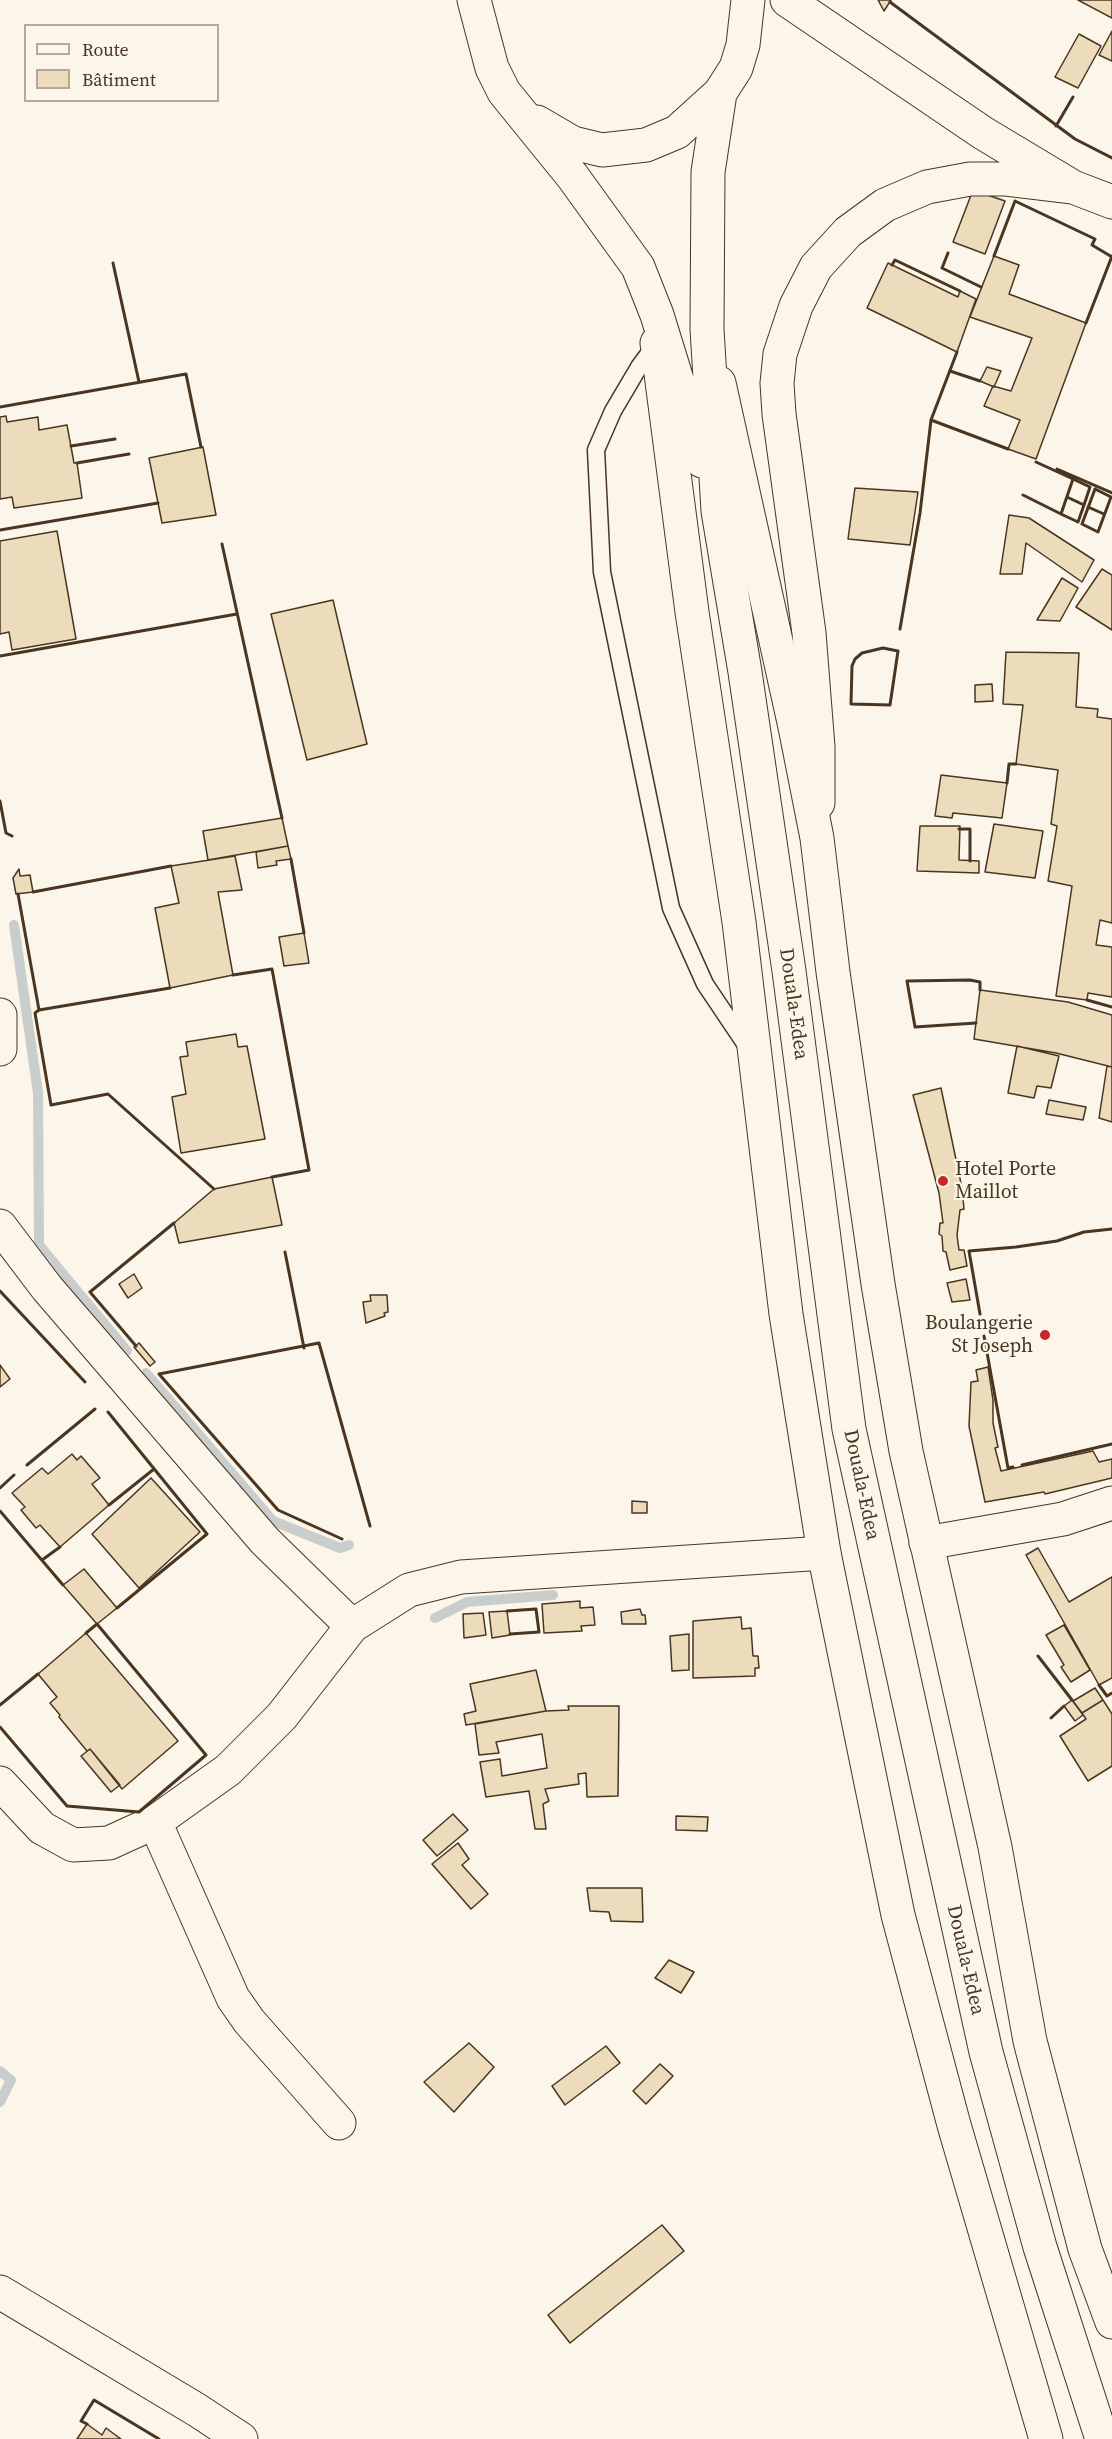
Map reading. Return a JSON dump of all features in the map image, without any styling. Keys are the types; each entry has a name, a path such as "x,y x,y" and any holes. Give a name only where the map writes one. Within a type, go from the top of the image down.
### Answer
{"main road":[{"path":"474,0 492,68 504,92 613,230 638,267 718,511"},
{"path":"522,114 573,143 602,150 646,145 677,132 720,93 736,68 743,45 748,0"},
{"path":"787,0 983,133 1073,187 1112,202"},
{"path":"718,511 707,329 708,172 720,93"},
{"path":"816,838 818,747 810,645 778,414 777,383 780,354 796,306 816,267 848,232 885,205 927,187 970,179 1006,179 1073,187"},
{"path":"657,329 690,600 739,922 786,1314 824,1553 898,1915 954,2125 1030,2392 1046,2439"},
{"path":"707,329 792,716 816,838 878,1284 906,1451 969,1723 995,1847 1030,2041 1085,2249 1112,2322"},
{"name":"Douala-Edea","path":"718,511 745,672 787,959 849,1429 911,1720 986,2052 1040,2247 1102,2439"},
{"path":"0,1015 0,1049"},
{"path":"0,1227 47,1288 265,1541 352,1626"},
{"path":"926,1543 1063,1519 1112,1503"},
{"path":"0,1783 42,1828 73,1845 110,1843 155,1822 228,1770 282,1716 352,1626 409,1590 461,1577 824,1553"},
{"path":"155,1822 234,1998 249,2021 339,2123"},
{"path":"0,2292 197,2410 241,2439"}],"lane":[{"path":"657,329 639,368 603,430 596,450 602,572 670,908 705,984 755,1060"}],"building":[{"path":"878,0 891,0 884,11"},
{"path":"1078,0 1112,0 1112,18"},
{"path":"1112,31 1112,61 1099,55"},
{"path":"1079,34 1101,46 1078,88 1055,77"},
{"path":"973,190 1005,201 985,254 953,242"},
{"path":"994,256 1019,265 1009,294 1086,323 1036,459 1008,449 1020,420 984,406 993,386 1011,391 1032,338 970,317"},
{"path":"888,263 958,297 960,291 976,299 957,352 867,308"},
{"path":"987,367 1001,371 994,387 980,381"},
{"path":"6,416 7,422 38,417 39,430 67,425 74,463 77,463 82,498 14,508 12,497 0,499 0,417"},
{"path":"203,447 216,515 162,523 149,458"},
{"path":"855,488 918,492 910,545 848,539"},
{"path":"1009,515 1029,518 1094,560 1082,582 1026,543 1022,574 1000,574"},
{"path":"57,531 76,639 12,650 9,632 0,634 0,541"},
{"path":"1102,569 1112,575 1112,630 1076,607"},
{"path":"1062,578 1078,588 1060,621 1037,620"},
{"path":"333,600 367,744 307,760 271,614"},
{"path":"1006,652 1079,653 1076,707 1098,709 1097,717 1112,719 1112,923 1100,920 1096,945 1112,947 1112,997 1088,993 1087,1000 1056,996 1072,886 1048,881 1057,826 1051,824 1058,770 1016,764 1023,705 1003,704"},
{"path":"992,684 993,701 975,702 975,685"},
{"path":"941,775 1007,783 1002,818 953,813 952,818 935,816"},
{"path":"282,818 288,846 208,860 203,831"},
{"path":"994,824 1043,831 1035,878 985,872"},
{"path":"920,826 960,826 959,860 979,861 979,873 917,871"},
{"path":"288,846 291,859 276,861 277,865 258,868 256,852"},
{"path":"235,856 242,890 218,892 233,975 170,988 155,908 179,903 171,866"},
{"path":"19,869 20,876 30,875 33,892 16,894 13,878"},
{"path":"304,933 309,963 284,966 279,937"},
{"path":"980,990 1068,1002 1112,1015 1112,1067 1056,1053 974,1039"},
{"path":"236,1034 238,1047 247,1046 265,1139 181,1153 172,1097 186,1094 180,1057 188,1056 186,1042"},
{"path":"1017,1046 1059,1056 1051,1088 1037,1086 1034,1098 1008,1093"},
{"path":"1107,1066 1112,1067 1112,1122 1099,1118"},
{"path":"941,1088 962,1188 964,1209 960,1210 957,1235 959,1250 964,1250 967,1266 950,1270 946,1252 943,1251 942,1236 939,1234 940,1223 943,1223 939,1193 913,1095"},
{"path":"1049,1100 1086,1107 1083,1120 1046,1114"},
{"path":"272,1177 282,1225 179,1243 174,1223 214,1189"},
{"path":"134,1274 142,1288 128,1298 119,1284"},
{"path":"966,1279 970,1300 952,1302 947,1283"},
{"path":"370,1295 387,1295 388,1312 384,1313 385,1316 366,1323 363,1302 371,1301"},
{"path":"139,1343 155,1362 150,1366 134,1347"},
{"path":"0,1365 10,1379 0,1387"},
{"path":"988,1367 993,1400 993,1423 998,1447 995,1448 1001,1471 1093,1451 1099,1462 1112,1459 1112,1478 1045,1494 1044,1492 985,1502 969,1426 971,1382 978,1381 976,1370"},
{"path":"72,1454 77,1460 81,1456 100,1478 92,1484 109,1505 60,1547 40,1525 36,1528 21,1510 25,1507 12,1493 42,1468 48,1474"},
{"path":"151,1478 200,1532 139,1588 92,1534"},
{"path":"632,1501 647,1502 647,1513 632,1513"},
{"path":"1038,1548 1069,1602 1112,1577 1112,1678 1099,1685 1026,1555"},
{"path":"84,1569 117,1608 97,1624 63,1585"},
{"path":"580,1601 580,1608 593,1607 595,1625 581,1626 582,1631 544,1633 542,1604"},
{"path":"640,1609 642,1615 645,1615 646,1624 622,1624 621,1612"},
{"path":"507,1611 510,1635 492,1638 489,1612"},
{"path":"483,1613 486,1635 464,1638 463,1614"},
{"path":"741,1617 742,1629 751,1628 753,1656 758,1656 759,1668 755,1668 755,1676 693,1678 693,1621"},
{"path":"1064,1625 1090,1670 1071,1682 1061,1667 1064,1665 1046,1635"},
{"path":"86,1633 178,1741 122,1789 90,1749 87,1751 59,1717 60,1715 50,1703 57,1697 38,1674"},
{"path":"689,1634 689,1670 672,1671 670,1636"},
{"path":"536,1670 546,1711 466,1725 464,1714 476,1711 470,1684"},
{"path":"1095,1688 1103,1700 1082,1713 1073,1701"},
{"path":"1072,1700 1083,1715 1075,1721 1064,1706"},
{"path":"1103,1700 1112,1714 1112,1766 1088,1781 1060,1736 1086,1719 1082,1713"},
{"path":"568,1706 619,1706 618,1796 587,1797 586,1773 578,1774 579,1784 545,1789 549,1801 543,1804 546,1829 535,1829 529,1791 486,1797 480,1762 500,1759 502,1776 547,1768 542,1734 496,1742 499,1753 479,1755 475,1724 546,1711 569,1710"},
{"path":"90,1749 120,1785 111,1792 81,1756"},
{"path":"453,1814 468,1830 437,1856 423,1840"},
{"path":"676,1816 708,1817 707,1831 676,1830"},
{"path":"458,1843 469,1859 462,1865 488,1894 471,1909 432,1864"},
{"path":"587,1888 642,1888 643,1922 611,1921 609,1912 590,1911"},
{"path":"669,1960 694,1972 681,1993 655,1978"},
{"path":"469,2043 494,2067 454,2112 424,2082"},
{"path":"606,2046 620,2063 565,2105 552,2086"},
{"path":"660,2064 673,2076 646,2104 633,2091"},
{"path":"662,2225 684,2251 570,2343 548,2315"},
{"path":"87,2424 102,2435 106,2428 121,2439 77,2439"}],"waterway":[{"path":"14,925 38,1093 39,1245 127,1351"},
{"path":"146,1373 273,1521 340,1548 349,1545"},
{"path":"435,1618 467,1602 553,1595"},
{"path":"0,2071 11,2080 0,2102"}],"wall":[{"path":"890,2 1075,139 1112,158"},
{"path":"1056,126 1073,97"},
{"path":"994,256 1015,201 1095,239 1092,245 1112,257"},
{"path":"948,253 942,268 981,287"},
{"path":"1086,323 1112,256"},
{"path":"892,265 895,260 960,291"},
{"path":"113,263 139,382"},
{"path":"900,629 920,513 931,420 957,352"},
{"path":"950,371 980,381"},
{"path":"0,407 186,374 201,447"},
{"path":"931,420 1008,449"},
{"path":"71,446 115,439"},
{"path":"77,463 129,454"},
{"path":"1023,495 1061,514 1073,479 1036,462"},
{"path":"1057,469 1112,493"},
{"path":"1061,514 1078,522 1084,505 1090,487 1073,479"},
{"path":"1095,489 1111,497 1098,532 1082,524 1095,489"},
{"path":"1067,497 1084,505"},
{"path":"0,530 158,503"},
{"path":"1088,507 1104,514"},
{"path":"222,544 282,818"},
{"path":"0,656 237,614"},
{"path":"883,648 898,651 890,705 851,704 852,666 855,659 862,653 883,648"},
{"path":"1007,783 1009,764 1016,764"},
{"path":"0,801 6,833 12,836"},
{"path":"959,829 970,829 970,861"},
{"path":"291,859 304,933"},
{"path":"33,892 171,866"},
{"path":"18,894 39,1010 35,1013 51,1105 108,1094 214,1189"},
{"path":"233,975 272,969 309,1170 272,1177"},
{"path":"976,1023 915,1027 907,981 970,980 980,982 980,990"},
{"path":"39,1010 170,988"},
{"path":"1087,1000 1112,1007"},
{"path":"136,1346 90,1292 174,1223"},
{"path":"980,1314 969,1251 1057,1241 1084,1232 1112,1229"},
{"path":"285,1252 304,1348"},
{"path":"0,1291 85,1382"},
{"path":"984,1336 1008,1468 1013,1467"},
{"path":"159,1374 319,1343 370,1526"},
{"path":"159,1374 278,1510 342,1539"},
{"path":"27,1465 95,1409"},
{"path":"108,1412 207,1534 117,1608"},
{"path":"1022,1465 1112,1444"},
{"path":"109,1505 154,1469"},
{"path":"0,1488 14,1475"},
{"path":"0,1511 63,1585"},
{"path":"42,1560 60,1547"},
{"path":"507,1611 536,1609 539,1632 510,1634"},
{"path":"0,1727 67,1806 139,1812 206,1755 97,1624 86,1633"},
{"path":"1038,1656 1072,1700"},
{"path":"0,1705 38,1674"},
{"path":"1099,1685 1107,1696 1112,1693"},
{"path":"1051,1718 1064,1706"},
{"path":"87,2424 81,2421 94,2400 159,2439"}],"place":[{"name":"Hotel Porte Maillot","path":"943,1181"},
{"name":"Boulangerie St Joseph","path":"1045,1335"}]}
